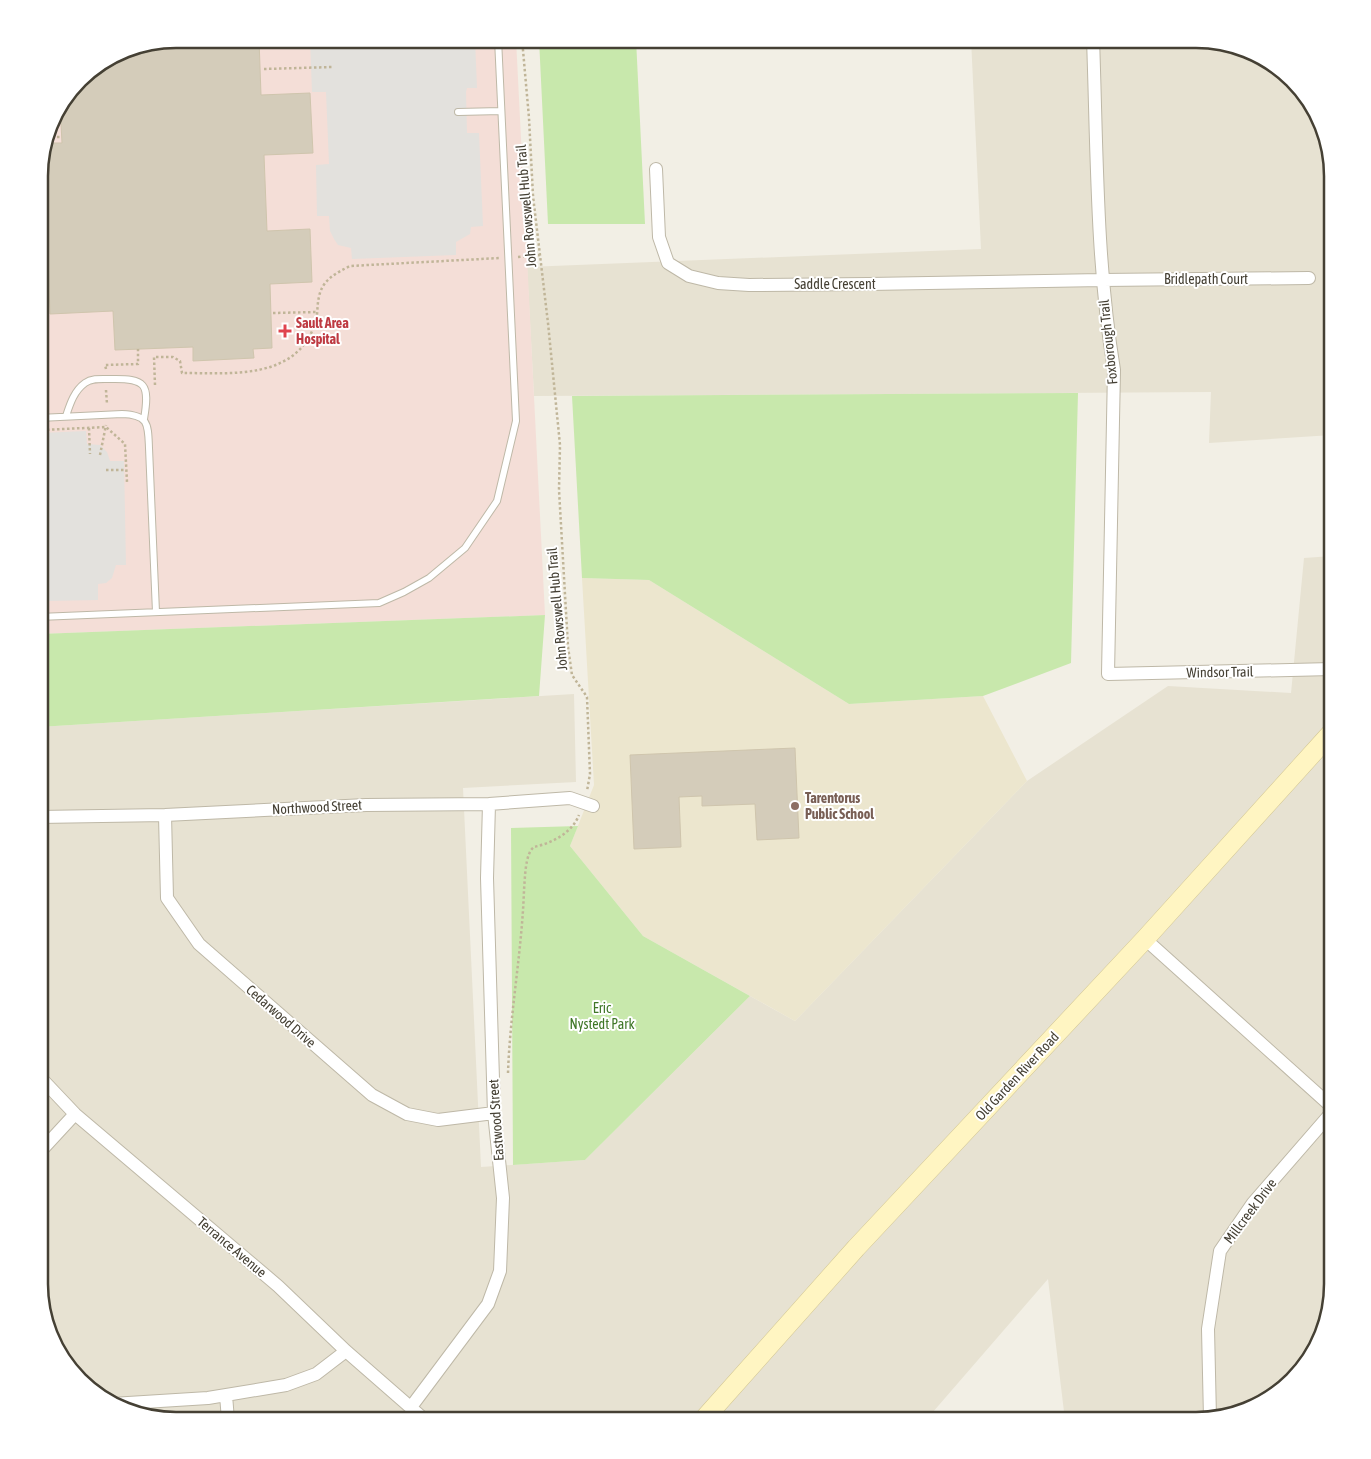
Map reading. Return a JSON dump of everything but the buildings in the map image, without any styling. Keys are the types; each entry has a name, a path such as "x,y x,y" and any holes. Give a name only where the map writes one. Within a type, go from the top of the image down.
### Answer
{"main road":[{"name":"Old Garden River Road","path":"710,1412 856,1248 1145,939 1324,741"}],"street":[{"name":"Foxborough Trail","path":"1093,48 1102,280 1114,370 1108,674"},
{"name":"Saddle Crescent","path":"656,169 659,237 668,263 689,276 718,283 749,285 1102,280"},
{"name":"Bridlepath Court","path":"1102,280 1309,278"},
{"name":"Windsor Trail","path":"1108,674 1324,669"},
{"name":"Northwood Street","path":"47,817 165,815 366,804 489,804 570,798 588,804"},
{"name":"Eastwood Street","path":"411,1407 488,1304 500,1272 502,1198 494,1113 487,878 489,804"},
{"name":"Cedarwood Drive","path":"165,815 167,898 199,944 372,1095 407,1114 438,1120 494,1113"},
{"path":"1145,939 1324,1100"},
{"name":"Terrance Avenue","path":"47,1085 74,1114 278,1286 346,1351 416,1412"},
{"path":"47,1144 74,1114"},
{"name":"Millcreek Drive","path":"1210,1410 1208,1329 1220,1251 1253,1203 1324,1121"},
{"path":"129,1403 208,1398 286,1385 316,1374 346,1351"},
{"path":"226,1394 227,1412"}],"lane":[{"path":"48,617 379,602 404,592 429,578 465,548 497,501 516,421 498,48"},
{"path":"458,112 501,111"},
{"path":"66,416 71,401 83,384 91,380 131,378 139,380 144,386 146,406 144,419"},
{"path":"48,417 134,414 144,419 148,426 156,612"}],"path":[{"name":"John Rowswell Hub Trail","path":"508,1074 509,1041 518,975 524,887 530,849 562,835 576,824 588,804 590,774 587,697 572,675 568,647 559,490 560,446 548,323 532,196 529,118 523,48"},
{"path":"264,69 333,67"},
{"path":"54,136 62,136"},
{"path":"144,386 155,386 154,357 173,357 180,361 182,373 246,372 269,368 289,359 306,343 315,321 319,295 324,284 334,274 350,266 540,255"},
{"path":"273,314 317,312"},
{"path":"100,455 107,414 105,365 138,364 138,349"},
{"path":"48,430 106,427 125,444 127,482"},
{"path":"89,428 90,454"},
{"path":"106,470 126,470"}],"shaded area":[{"name":"Sault Area Hospital","path":"167,48 516,48 545,615 48,634 48,167 57,126 74,97 97,74 126,57 150,50"},
{"path":"310,48 475,48 477,88 467,88 466,92 467,133 479,133 483,226 471,227 470,234 456,242 456,255 352,259 351,248 338,245 330,231 329,216 317,216 316,165 329,164 326,92 312,92"},
{"path":"971,48 1204,48 1245,57 1274,74 1297,97 1317,134 1321,150 1324,175 1324,436 1209,443 1211,392 534,396 527,267 981,249"},
{"path":"86,431 87,444 100,445 107,452 110,461 124,461 126,565 116,565 112,578 106,583 98,584 98,600 48,601 48,433"},
{"path":"1324,557 1324,1284 1317,1325 1306,1348 1292,1368 1267,1390 1245,1402 1229,1407 1196,1412 1064,1412 1048,1279 933,1412 175,1412 150,1409 126,1402 104,1390 91,1380 74,1362 57,1333 50,1309 47,1284 47,726 574,694 576,782 463,788 481,1167 585,1160 750,996 795,1021 1027,781 1168,686 1291,693 1304,558"},
{"name":"Tarentorus Public School","path":"582,578 649,580 849,704 983,696 1027,781 795,1021 643,936 570,846 594,785"}],"green space":[{"path":"539,48 636,48 645,224 548,224"},
{"path":"1078,393 1071,663 983,696 849,704 649,580 582,578 572,396"},
{"path":"545,615 539,696 47,726 48,634"},
{"name":"Eric Nystedt Park","path":"578,826 570,846 643,936 750,996 585,1160 513,1165 511,828"}],"place":[{"name":"Sault Area Hospital","path":"285,331"},
{"name":"Tarentorus Public School","path":"795,806"}]}
